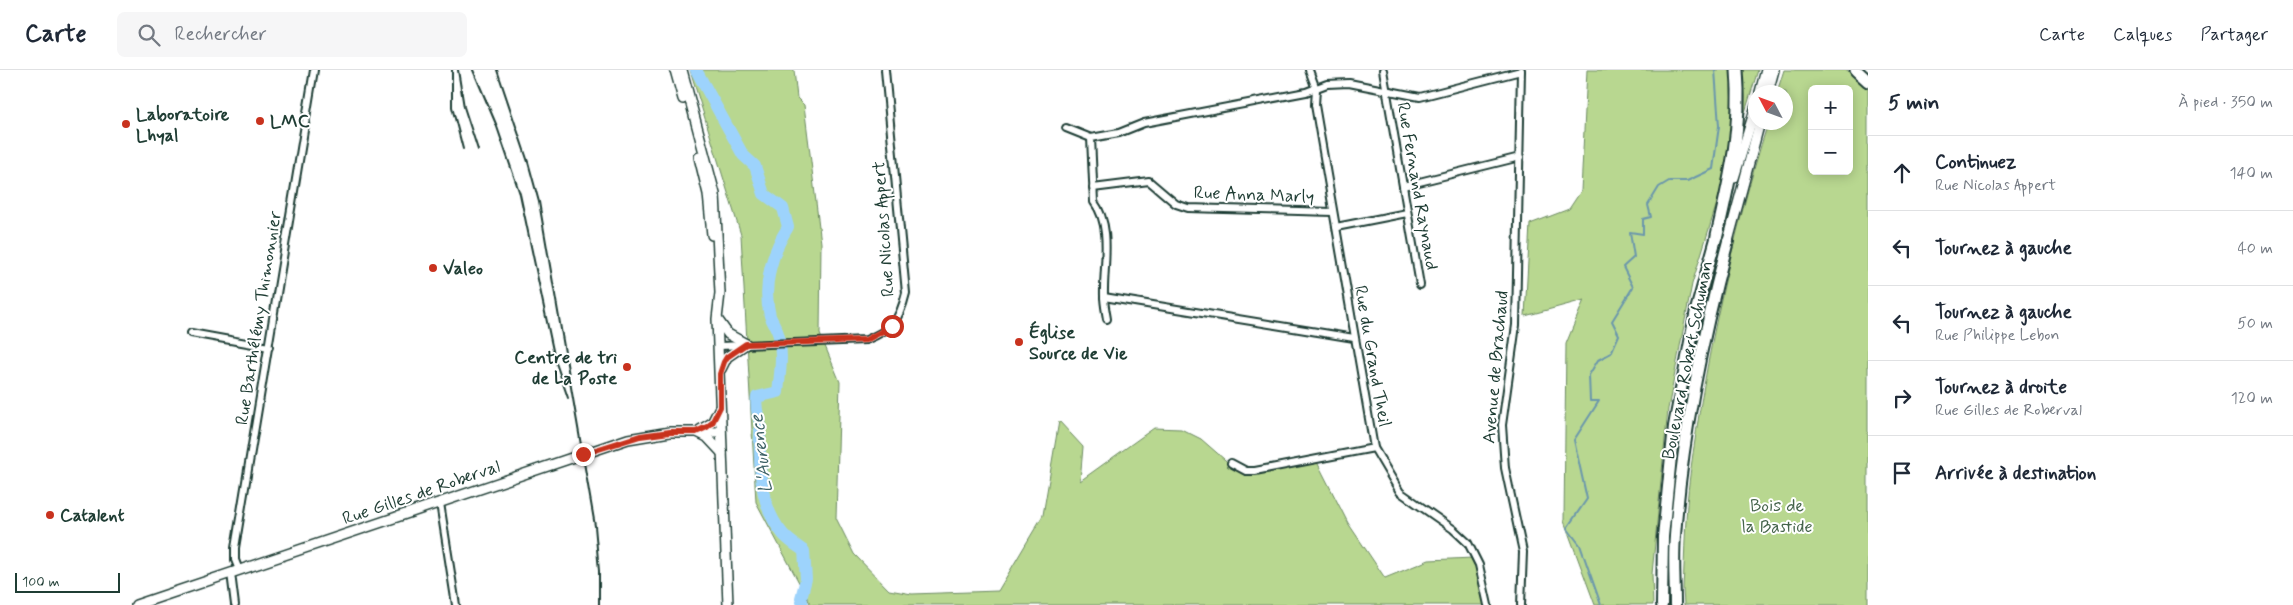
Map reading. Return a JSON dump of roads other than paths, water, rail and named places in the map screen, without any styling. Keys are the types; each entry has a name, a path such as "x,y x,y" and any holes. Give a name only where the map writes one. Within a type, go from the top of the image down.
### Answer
{"highway":[{"path":"1717,235 1736,151 1739,95 1737,70"},
{"path":"1856,70 1868,81"}],"main road":[{"name":"Boulevard Robert Schuman","path":"1662,605 1663,537 1674,426 1696,310 1717,235"},
{"name":"Boulevard Robert Schuman","path":"1675,605 1675,538 1687,427 1710,311 1728,241"}],"street":[{"name":"Rue Barthélémy Thimonnier","path":"236,605 236,548 314,70"},
{"path":"675,70 708,194 714,292 718,306"},
{"path":"682,70 715,194 720,293 717,319 728,605"},
{"name":"Rue Nicolas Appert","path":"719,346 779,342 866,340 892,326 902,311 906,294 885,70"},
{"name":"Rue du Grand Theil","path":"1309,70 1316,89 1316,105 1333,212 1374,448 1400,492 1453,529 1468,543 1479,565 1488,605"},
{"name":"Rue Fernand Raynaud","path":"1383,70 1420,285"},
{"path":"1066,128 1091,138 1119,133 1144,123 1306,92 1327,84 1349,83 1420,97 1520,70"},
{"name":"Avenue de Brachaud","path":"1520,70 1516,324 1502,425 1505,468 1523,552 1521,605"},
{"path":"1762,85 1766,70"},
{"path":"1770,85 1774,70"},
{"path":"1717,235 1749,130"},
{"path":"1728,241 1758,130"},
{"path":"1091,138 1094,202 1100,209 1104,221 1104,297 1107,319"},
{"path":"1403,186 1520,157"},
{"name":"Rue Anna Marly","path":"1093,188 1149,181 1176,204 1188,208 1333,212"},
{"path":"1336,227 1407,213"},
{"path":"1104,297 1354,338"},
{"path":"717,319 728,334 746,344 727,357 720,374"},
{"path":"191,333 269,347"},
{"path":"696,432 712,423 720,407"},
{"name":"Rue Gilles de Roberval","path":"136,605 628,439 670,432 721,432"},
{"path":"696,432 706,436 722,453"},
{"path":"1231,463 1246,471 1255,471 1374,448"},
{"path":"440,503 456,605"}],"waterway":[{"name":"L'Aurence","path":"696,70 743,155 755,166 764,194 783,208 788,227 773,258 767,293 770,316 778,332 781,351 778,392 757,397 756,406 760,426 762,485 769,511 783,534 804,551 806,579 801,598 803,605"},
{"path":"1601,605 1580,545 1567,528 1587,499 1574,440 1599,401 1590,401 1589,375 1598,360 1611,353 1619,335 1612,321 1633,287 1623,267 1634,257 1630,232 1643,234 1643,219 1651,217 1648,205 1659,187 1669,181 1687,181 1713,169 1719,126 1715,70"}],"railway":[{"path":"452,70 452,107 463,149"},
{"path":"458,70 464,107 478,150"},
{"path":"473,70 496,124 520,194 555,360 568,398"},
{"path":"497,70 528,162 539,202 595,526 599,571 599,605"}],"place":[{"name":"LMC","path":"260,121"},
{"name":"Laboratoire Lhyal","path":"126,124"},
{"name":"Valeo","path":"433,268"},
{"name":"Église Source de Vie","path":"1019,342"},
{"name":"Centre de tri de La Poste","path":"627,367"},
{"name":"Catalent","path":"50,515"}],"park label":[{"name":"Bois de la Bastide","path":"1777,515"}]}
